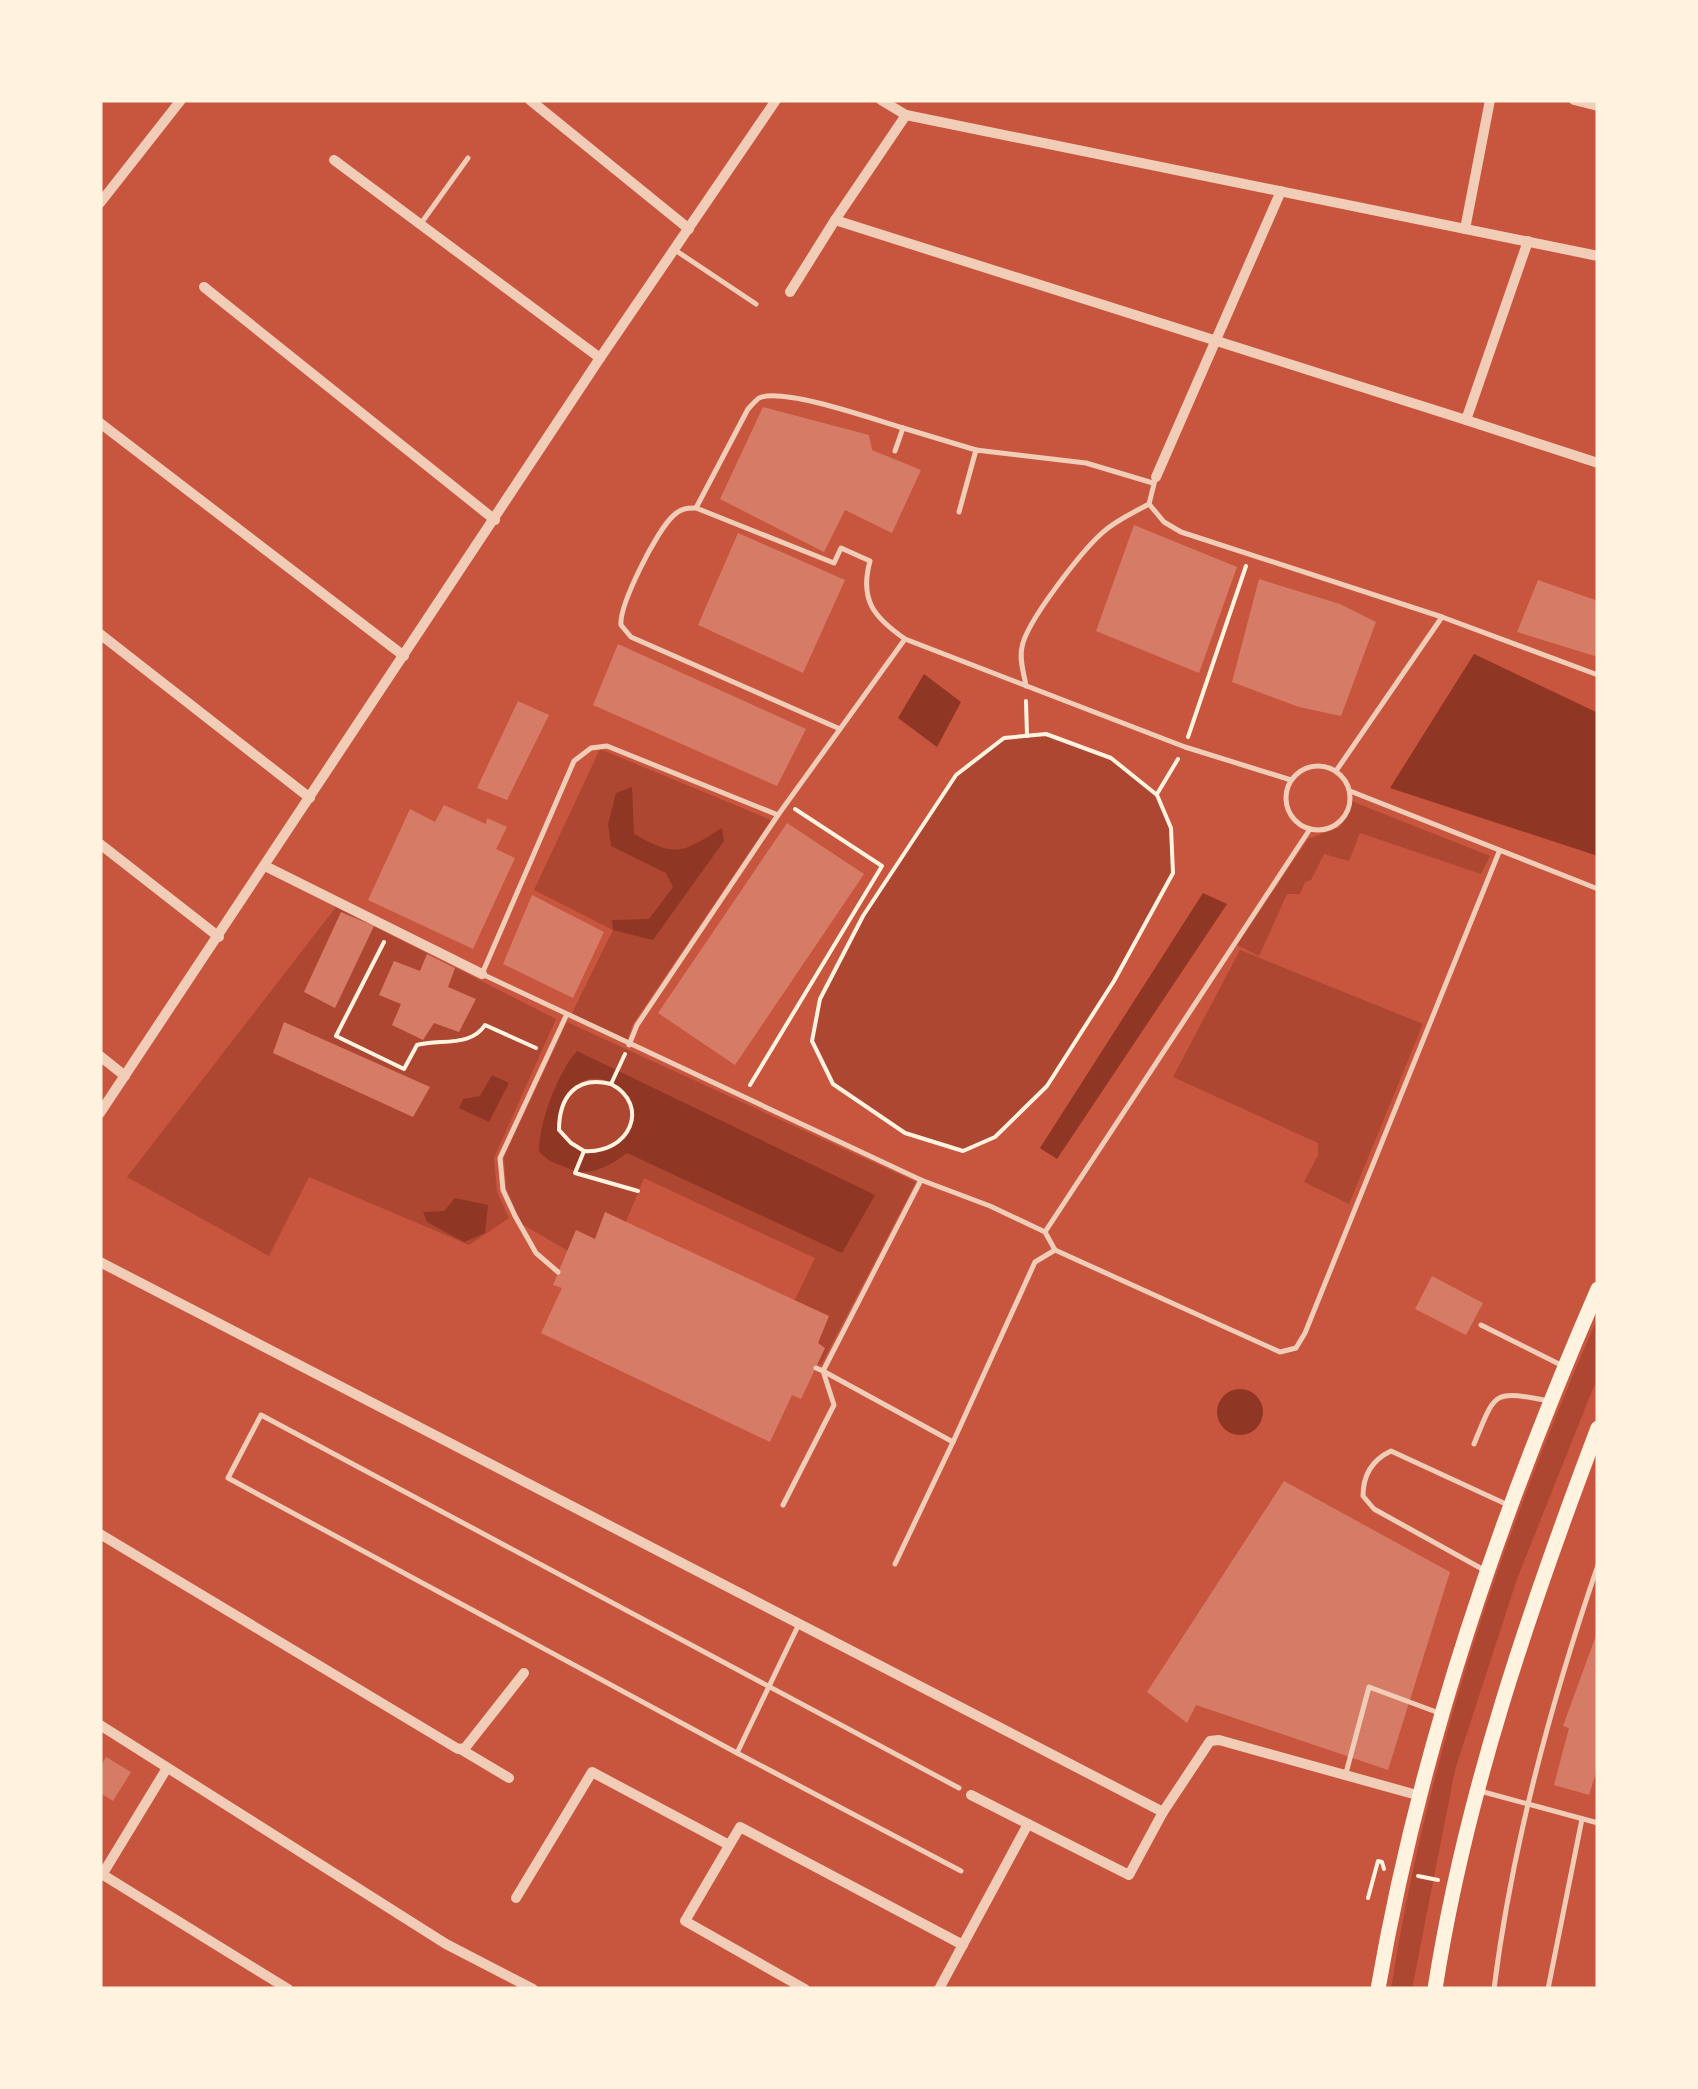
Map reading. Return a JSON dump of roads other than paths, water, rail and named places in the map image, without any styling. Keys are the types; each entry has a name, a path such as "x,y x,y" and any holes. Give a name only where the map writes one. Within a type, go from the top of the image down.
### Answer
{"main road":[{"path":"1378,1989 1417,1795 1442,1714 1508,1505 1598,1288"},
{"path":"1435,1989 1477,1790 1510,1671 1598,1428"}],"street":[{"path":"100,203 181,100"},
{"path":"530,100 689,229"},
{"path":"100,1113 600,358 776,100"},
{"path":"882,100 906,115 1598,256"},
{"path":"1464,229 1490,100"},
{"path":"1574,100 1598,106"},
{"path":"790,292 906,115"},
{"path":"334,160 600,358"},
{"path":"1155,480 1282,191"},
{"path":"834,220 1598,463"},
{"path":"1466,420 1528,241"},
{"path":"204,287 495,520"},
{"path":"100,423 404,656"},
{"path":"100,634 310,798"},
{"path":"100,844 219,937"},
{"path":"265,866 482,974"},
{"path":"100,1056 125,1076"},
{"path":"100,1262 1163,1812"},
{"path":"100,1534 508,1778"},
{"path":"462,1750 524,1673"},
{"path":"100,1726 446,1944 534,1989"},
{"path":"972,1794 1129,1875 1163,1812 1210,1741 1219,1740 1417,1795"},
{"path":"167,1768 101,1874 288,1989"},
{"path":"516,1898 592,1772 729,1845"},
{"path":"940,1989 1028,1824"},
{"path":"805,1989 684,1921 740,1827 963,1945"}],"lane":[{"path":"420,224 468,158"},
{"path":"675,250 756,304"},
{"path":"696,508 748,409 760,398 772,396 826,405 976,450 1086,463 1155,480 1149,504 1103,532 1078,558 1040,612 1022,643 1026,686"},
{"path":"895,451 903,428"},
{"path":"960,512 976,450"},
{"path":"1149,504 1164,522 1181,532 1442,617 1598,674"},
{"path":"840,730 631,637 621,625 623,604 676,512 696,508 834,563 841,548 870,561 866,577 868,596 878,620 906,639 1185,747 1292,780"},
{"path":"1336,771 1442,617"},
{"path":"629,1046 637,1024 778,815 906,639"},
{"path":"778,815 607,746 590,748 574,761 482,974 920,1180 1046,1232 1055,1250 1280,1352 1296,1348 1305,1333 1499,852"},
{"path":"1350,791 1347,813 1341,821 1321,830 1301,824 1288,809 1287,790 1298,773 1316,766 1336,771 1350,791 1598,889"},
{"path":"1046,1232 1310,828"},
{"path":"558,1272 536,1254 515,1216 503,1190 500,1158 566,1016"},
{"path":"783,1505 834,1405 824,1371 920,1180"},
{"path":"895,1564 1035,1262 1055,1250"},
{"path":"1481,1325 1564,1367"},
{"path":"816,1368 953,1442"},
{"path":"1474,1444 1490,1406 1498,1397 1511,1393 1549,1401"},
{"path":"958,1788 261,1415 228,1478 961,1871"},
{"path":"1487,1571 1374,1509 1363,1496 1363,1482 1376,1458 1391,1451 1508,1505"},
{"path":"1494,1989 1528,1803 1560,1679 1598,1565"},
{"path":"737,1753 799,1624"},
{"path":"1346,1774 1369,1687 1442,1714"},
{"path":"1477,1790 1598,1823"},
{"path":"1548,1989 1582,1819"}]}
